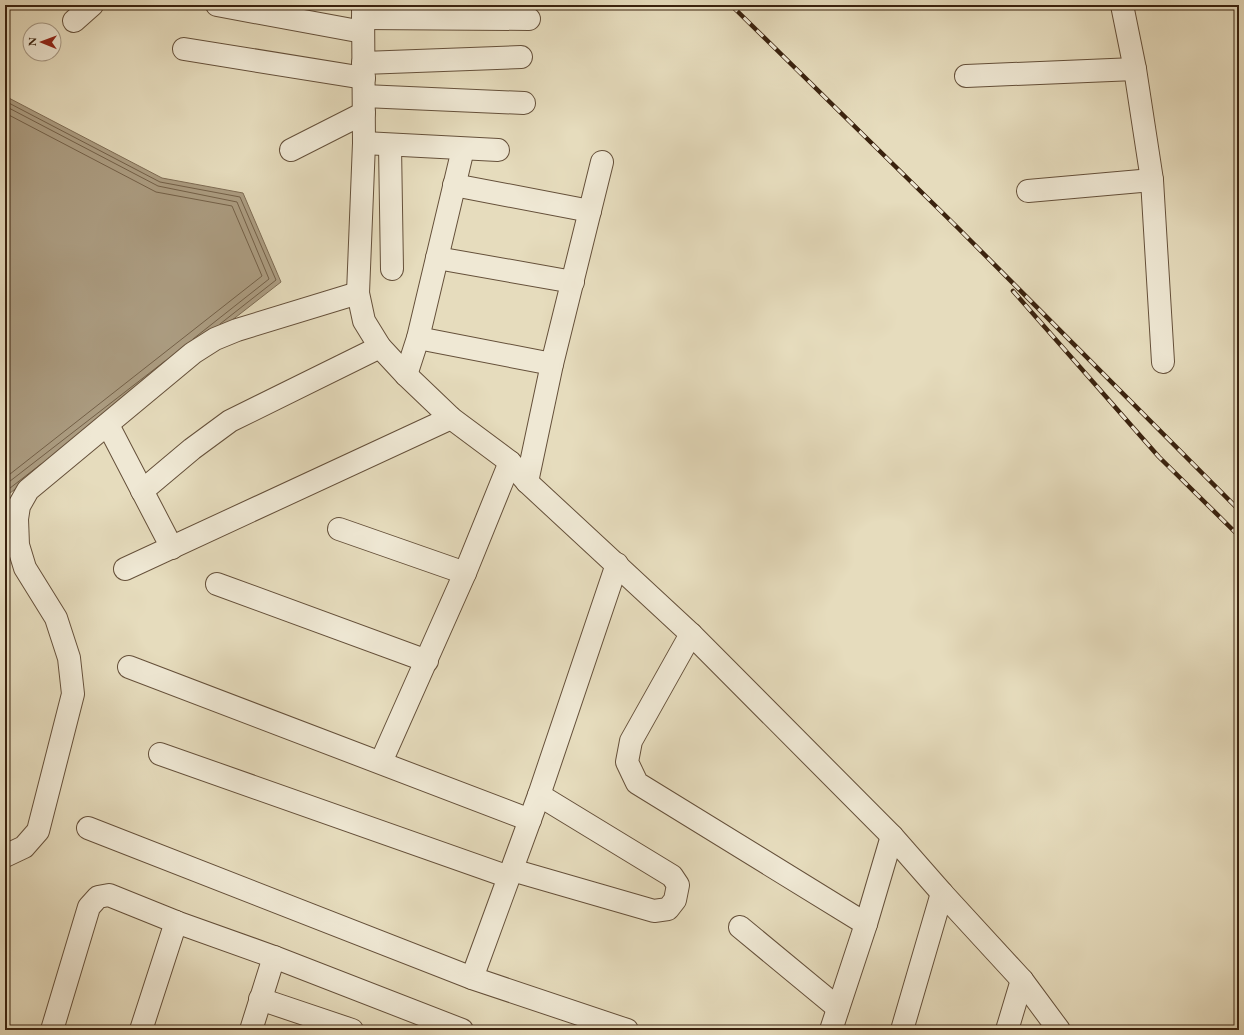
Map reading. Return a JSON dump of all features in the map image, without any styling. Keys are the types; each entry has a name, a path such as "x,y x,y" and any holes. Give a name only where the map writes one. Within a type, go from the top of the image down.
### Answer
{"street":[{"path":"74,21 92,5"},
{"path":"217,5 363,18 529,19"},
{"path":"1122,5 1135,69 1152,180 1163,362"},
{"path":"363,18 364,144 358,292 364,322 380,347 406,375 451,418 510,462 527,482 691,634 892,836 942,894 1022,980 1059,1030"},
{"path":"184,49 364,88 524,103"},
{"path":"291,150 364,88 521,57"},
{"path":"966,76 1135,69"},
{"path":"364,144 498,150"},
{"path":"390,146 392,269"},
{"path":"406,375 418,338 463,149"},
{"path":"527,482 552,364 602,162"},
{"path":"1028,191 1152,180"},
{"path":"454,186 590,211"},
{"path":"437,258 572,282"},
{"path":"6,857 24,847 38,831 73,694 69,658 56,618 25,568 18,545 17,519 19,506 28,490 193,353 215,339 237,330 358,292"},
{"path":"418,338 552,364"},
{"path":"142,491 192,449 230,421 380,347"},
{"path":"125,569 451,418"},
{"path":"108,425 172,548"},
{"path":"381,762 465,573 510,462"},
{"path":"339,529 465,573"},
{"path":"472,978 539,795 617,564"},
{"path":"217,584 427,661"},
{"path":"691,634 631,741 627,762 637,783 866,924"},
{"path":"129,667 530,820"},
{"path":"160,754 510,873 654,910 668,909 675,900 678,886 672,876 539,795"},
{"path":"88,828 472,978 627,1030"},
{"path":"831,1030 866,924 892,836"},
{"path":"902,1030 942,894"},
{"path":"52,1030 89,907 98,897 109,895 176,922 274,956 462,1030"},
{"path":"141,1030 176,922"},
{"path":"740,927 838,1008"},
{"path":"251,1030 274,956"},
{"path":"1007,1030 1022,980"},
{"path":"260,999 352,1030"}],"water":[{"path":"5,96 162,178 243,193 281,282 5,497"}],"railway":[{"path":"731,5 958,228 1239,510"},
{"path":"1013,291 1159,457 1239,536"}]}
